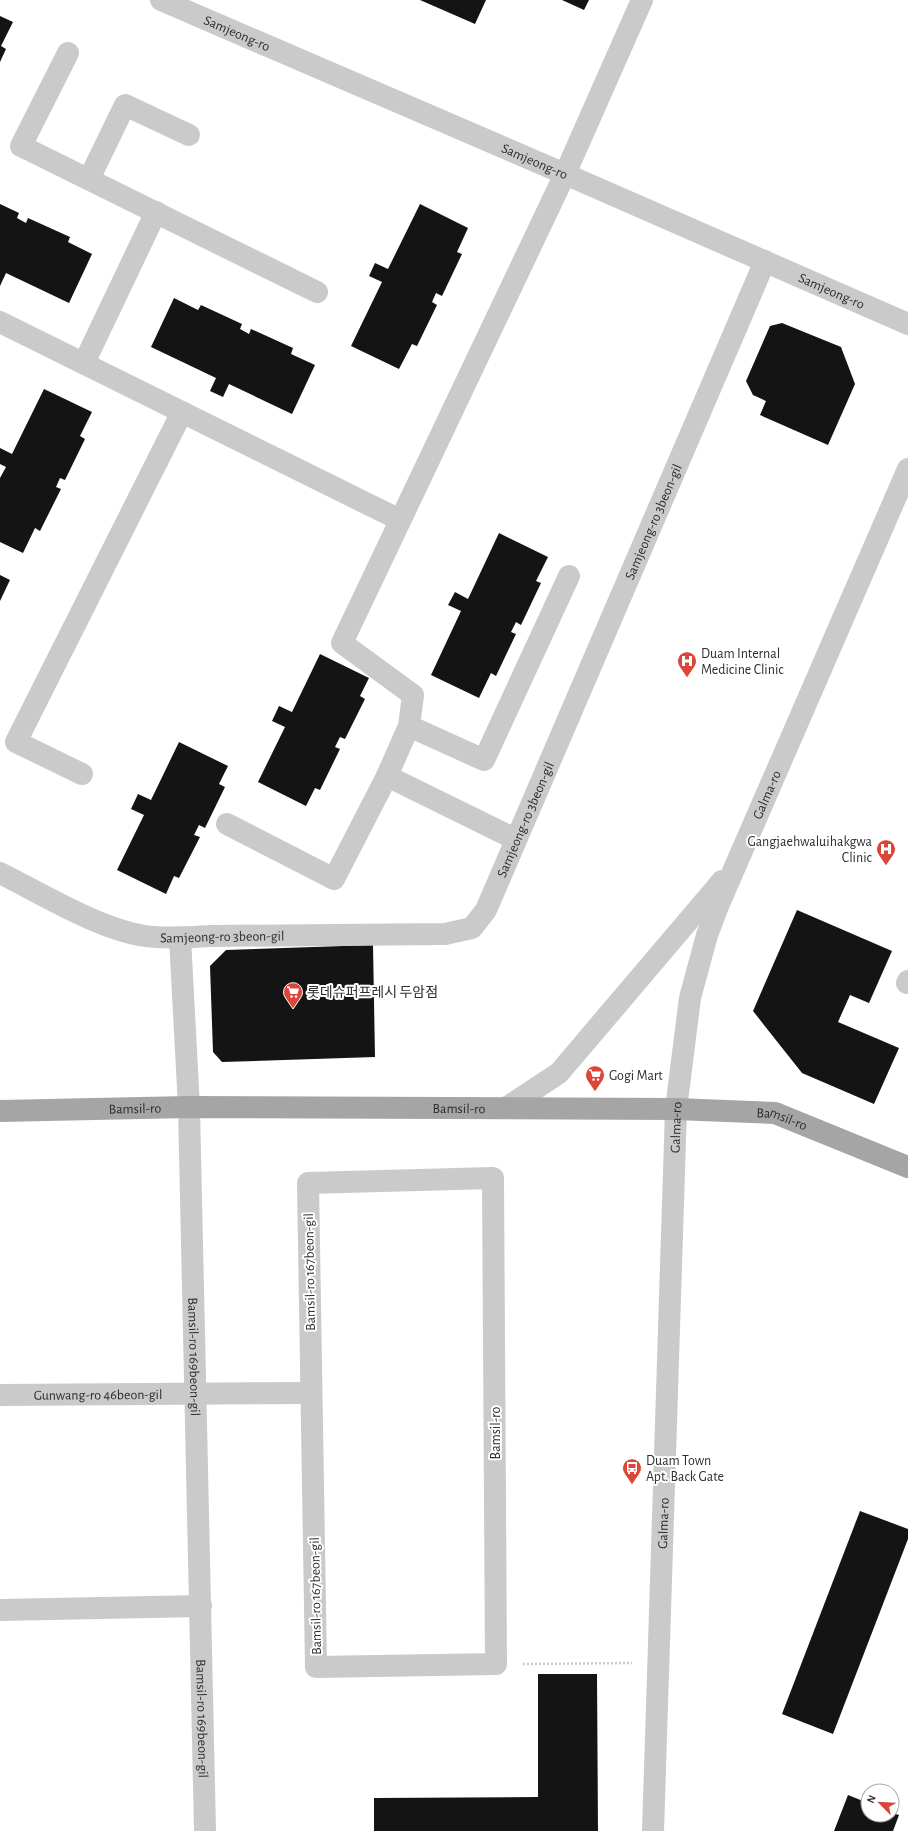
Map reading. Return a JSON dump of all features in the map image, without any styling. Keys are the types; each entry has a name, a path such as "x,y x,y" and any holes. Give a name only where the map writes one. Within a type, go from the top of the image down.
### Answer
{"main road":[{"name":"Bamsil-ro","path":"0,1111 189,1107 676,1109 775,1113 908,1167"}],"street":[{"name":"Samjeong-ro","path":"161,0 908,324"},
{"path":"227,824 334,879 387,776 409,726 413,695 342,643 565,174 642,0"},
{"path":"68,53 21,146 317,292"},
{"path":"89,179 125,105 189,135"},
{"path":"84,363 156,212"},
{"name":"Samjeong-ro 3beon-gil","path":"0,873 94,920 145,936 180,938 212,936 445,934 472,928 486,910 515,839 765,261"},
{"path":"0,322 400,520"},
{"path":"82,774 16,742 182,412"},
{"name":"Galma-ro","path":"653,1831 676,1109 690,998 707,935 908,469"},
{"path":"409,726 484,760 569,576"},
{"path":"387,776 515,839"},
{"path":"506,1108 559,1073 736,865"},
{"name":"Bamsil-ro 169beon-gil","path":"180,938 189,1107 205,1831"},
{"name":"Bamsil-ro 167beon-gil","path":"493,1178 308,1183 316,1667 496,1664"},
{"name":"Bamsil-ro","path":"493,1178 496,1664"},
{"name":"Gunwang-ro 46beon-gil","path":"0,1395 311,1393"},
{"path":"0,1610 201,1606"}],"path":[{"path":"496,1664 659,1663"}],"building":[{"path":"420,0 486,0 475,24"},
{"path":"562,0 589,0 584,10"},
{"path":"0,16 13,22 1,46 6,49 0,62"},
{"path":"0,204 19,213 17,218 26,223 28,218 70,237 68,242 92,254 69,303 6,273 0,286"},
{"path":"420,204 468,228 457,252 462,254 442,296 436,293 432,302 437,305 417,346 412,344 399,369 351,346 382,282 369,276 375,263 388,269"},
{"path":"174,298 198,310 201,305 242,324 240,329 249,334 251,329 293,348 291,354 315,365 292,414 229,384 223,397 210,391 216,378 151,347"},
{"path":"782,323 841,347 855,384 828,445 760,415 766,401 753,395 746,381 770,326"},
{"path":"44,389 92,412 80,436 85,439 65,480 60,478 56,487 61,489 40,531 35,528 23,553 0,542 0,478 6,467 0,464 0,448 12,454"},
{"path":"499,533 548,557 536,581 541,583 521,625 516,622 511,632 516,634 496,676 491,673 479,698 431,675 461,611 448,605 455,592 468,599"},
{"path":"0,575 10,580 0,601"},
{"path":"320,654 369,678 360,696 365,699 345,739 340,737 335,747 340,749 320,790 315,788 306,806 258,782 285,727 272,721 279,706 292,712"},
{"path":"179,742 228,766 219,784 225,787 205,828 199,825 194,835 200,837 179,878 174,876 166,894 117,870 144,815 131,809 138,794 151,800"},
{"path":"797,910 892,951 869,1003 850,995 838,1022 899,1048 874,1104 802,1073 753,1011"},
{"name":"롯데슈퍼프레시 두암점","path":"373,945 375,1057 222,1062 213,1052 210,966 226,950"},
{"path":"860,1511 908,1529 908,1539 833,1734 782,1714"},
{"path":"538,1674 597,1674 598,1831 374,1831 374,1798 538,1797"},
{"path":"848,1795 860,1800 860,1823 896,1823 893,1831 834,1831"}],"place":[{"name":"Duam Internal Medicine Clinic","path":"687,678"},
{"name":"Gangjaehwaluihakgwa Clinic","path":"886,866"},
{"name":"롯데슈퍼프레시 두암점","path":"293,1009"},
{"name":"Gogi Mart","path":"595,1092"},
{"name":"Duam Town Apt. Back Gate","path":"632,1485"}]}
